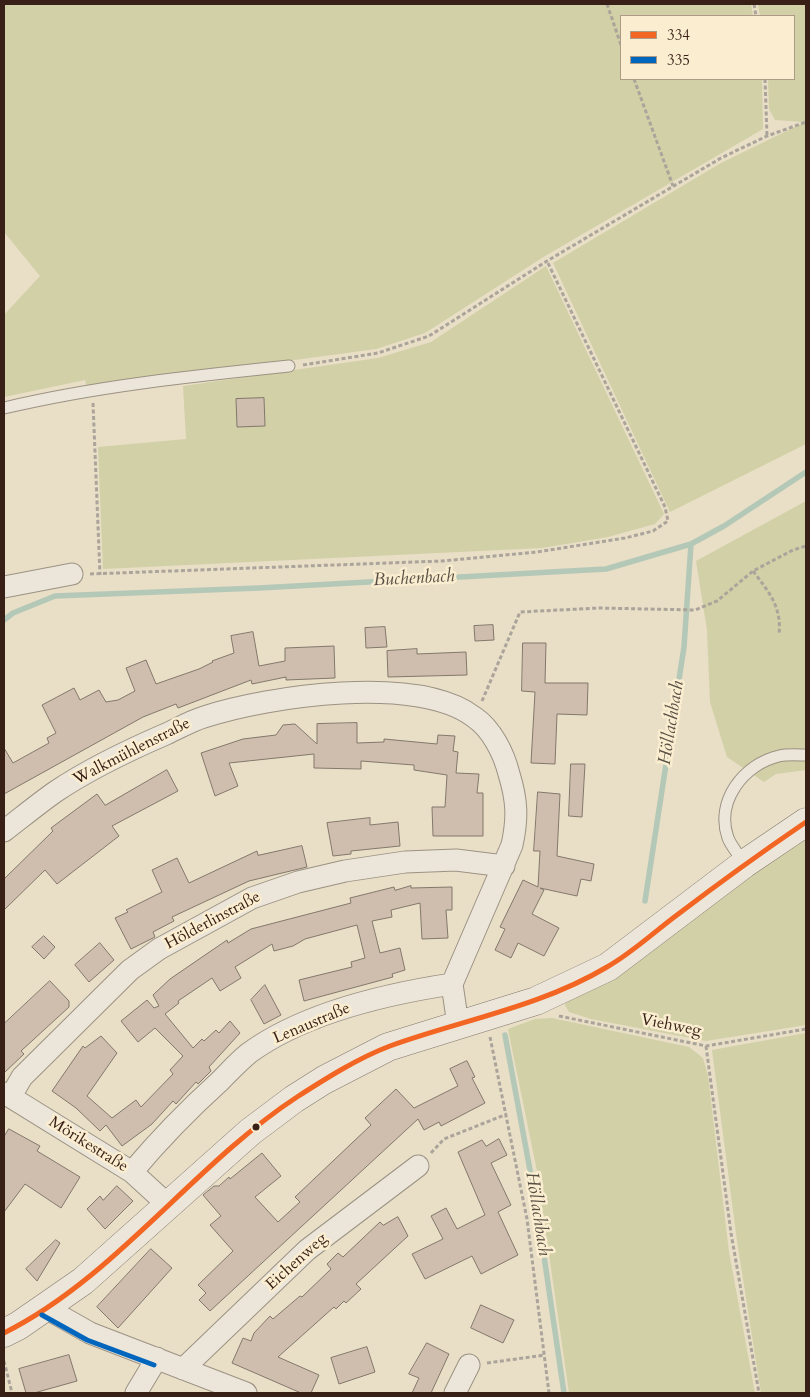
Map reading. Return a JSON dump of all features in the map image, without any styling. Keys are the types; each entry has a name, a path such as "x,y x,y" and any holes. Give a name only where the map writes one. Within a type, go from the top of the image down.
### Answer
{"street":[{"path":"4,587 72,574"},
{"name":"Walkmühlenstraße","path":"4,830 57,791 134,748 204,717 253,705 298,697 334,694 394,694 424,698 457,706 475,717 491,734 502,756 514,790 518,820 504,866 452,984"},
{"path":"4,1333 46,1308 83,1281 167,1204 265,1120 324,1080 388,1047 536,1000 608,967 744,864 806,822"},
{"name":"Hölderlinstraße","path":"7,1094 130,970 159,949 252,898 317,877 405,862 456,860 504,866"},
{"path":"452,984 458,1025"},
{"name":"Lenaustraße","path":"132,1172 196,1103 249,1054 286,1031 343,1009 396,992 452,984"},
{"name":"Mörikestraße","path":"7,1094 132,1172 167,1204"},
{"name":"Eichenweg","path":"183,1368 307,1250 418,1166"},
{"path":"46,1308 90,1333 246,1393"},
{"path":"136,1393 157,1358"},
{"path":"455,1393 469,1365"}],"lane":[{"path":"4,408 92,391 289,366"},
{"path":"744,864 728,839 726,818 728,799 736,784 761,763 780,756 806,755"}],"path":[{"path":"607,4 620,42"},
{"path":"634,80 673,186"},
{"path":"765,80 766,136"},
{"path":"289,366 378,353 429,336 547,261 673,186 766,136 806,122"},
{"path":"92,391 100,575 442,560 536,552 625,538 653,531 668,521 665,507 547,261"},
{"path":"475,717 520,612 599,608 696,610 717,601 753,571 793,550 806,546"},
{"path":"753,571 771,594 781,619 780,635"},
{"name":"Viehweg","path":"536,1000 553,1015 706,1046 806,1029"},
{"path":"486,1016 527,1219 548,1393"},
{"path":"706,1046 731,1233 759,1393"},
{"path":"418,1166 444,1139 507,1114"},
{"path":"469,1365 544,1355"},
{"path":"4,1361 12,1393"}],"green space":[{"path":"4,4 751,4 753,15 620,15 620,80 762,80 763,129 545,256 425,333 376,349 87,388 85,380 4,397 4,315 40,276 4,232"},
{"path":"758,4 806,4 806,444 670,512 553,263 721,163 805,122 775,120 769,109 768,80 795,80 795,15 760,15"},
{"path":"546,266 664,514 655,524 608,537 542,548 103,569 98,447 186,439 183,386 378,358 431,342"},
{"path":"806,501 806,770 776,774 764,782 727,757 710,702 707,630 696,561"},
{"path":"806,834 806,1025 706,1041 591,1019 569,1012 565,1005 566,1001"},
{"path":"552,1018 689,1047 703,1058 708,1076 729,1252 755,1393 569,1393 537,1171 508,1029 535,1019"},
{"path":"806,1033 806,1393 761,1393 737,1241 712,1050"}],"building":[{"path":"264,398 265,426 237,427 236,399"},
{"path":"493,625 494,640 475,641 474,626"},
{"path":"385,627 387,647 366,648 365,628"},
{"path":"253,632 259,666 285,661 285,648 334,646 335,678 286,680 286,677 252,684 251,680 178,708 176,704 143,717 4,794 4,748 13,763 49,743 47,738 56,733 42,705 74,688 80,700 99,690 106,702 118,700 135,691 126,668 146,660 156,684 199,669 212,661 234,653 231,636"},
{"path":"523,643 546,643 545,683 588,683 587,715 557,714 555,764 531,763 535,692 522,691"},
{"path":"417,649 417,654 466,652 467,675 388,677 387,651"},
{"path":"357,723 357,743 384,742 384,739 437,744 438,735 455,736 453,751 458,752 456,773 479,774 477,793 483,793 483,836 433,836 432,807 445,807 447,775 414,770 414,765 361,761 361,769 314,768 314,754 229,763 238,786 215,796 201,753 243,739 276,735 283,725 295,724 317,744 317,724"},
{"path":"571,764 585,764 582,817 569,816"},
{"path":"167,770 178,791 112,826 119,836 57,884 45,870 4,910 4,879 53,831 51,828 97,794 105,805"},
{"path":"538,792 560,794 557,856 594,864 591,881 581,879 577,896 540,888 544,890 532,914 559,928 544,956 518,943 511,958 495,950 505,929 500,927 523,880 538,887 540,851 534,851"},
{"path":"370,818 370,825 398,822 400,846 351,851 351,854 333,856 327,823"},
{"path":"302,846 307,867 249,881 172,917 174,921 153,932 155,937 131,949 115,918 128,912 126,910 162,892 152,870 177,858 189,883 257,851 258,855"},
{"path":"411,886 411,888 452,887 452,910 446,910 448,938 422,939 420,903 391,910 392,917 372,921 380,953 400,948 405,970 392,974 393,977 304,1001 299,980 352,967 351,962 365,958 357,925 305,939 293,946 274,951 272,944 235,967 241,978 220,991 212,978 178,1001 179,1003 165,1014 193,1048 202,1039 204,1041 216,1030 219,1033 230,1021 240,1033 209,1067 211,1071 198,1084 196,1082 176,1104 173,1101 152,1124 122,1146 106,1125 100,1131 76,1108 52,1091 83,1046 85,1048 101,1036 117,1053 87,1096 112,1118 136,1100 141,1107 173,1074 170,1070 183,1056 155,1028 138,1042 121,1021 147,1000 154,1008 159,1006 153,995 170,979 227,940 228,943 251,929 351,903 350,898 394,887 395,890"},
{"path":"44,936 55,947 44,959 32,947"},
{"path":"100,943 114,960 89,982 75,965"},
{"path":"50,981 69,1001 69,1007 21,1051 24,1054 4,1073 4,1024"},
{"path":"265,985 281,1015 264,1024 251,1000"},
{"path":"467,1061 475,1077 472,1078 485,1103 441,1126 439,1122 424,1130 418,1119 210,1311 199,1300 206,1293 198,1285 233,1251 210,1225 221,1216 203,1195 214,1186 219,1186 229,1177 230,1179 262,1153 281,1176 255,1197 278,1222 300,1202 295,1197 371,1125 365,1118 396,1089 414,1108 458,1086 450,1069"},
{"path":"9,1129 40,1146 37,1151 80,1177 61,1208 25,1184 4,1212 4,1137"},
{"path":"499,1139 507,1155 491,1163 511,1205 498,1212 518,1255 481,1274 472,1256 425,1279 412,1254 443,1239 431,1216 446,1208 457,1229 485,1215 458,1152 482,1140 486,1146"},
{"path":"117,1186 133,1201 105,1229 87,1209 100,1196 103,1200"},
{"path":"398,1217 408,1236 356,1284 361,1289 346,1303 344,1301 336,1309 334,1307 278,1357 319,1375 311,1393 301,1393 232,1363 243,1338 251,1341 254,1333 270,1316 273,1319 300,1296 302,1297 331,1269 327,1264 338,1253 343,1257 380,1222 383,1225"},
{"path":"56,1240 60,1243 37,1281 26,1269"},
{"path":"151,1249 172,1268 118,1328 97,1307"},
{"path":"481,1305 514,1320 503,1343 471,1328"},
{"path":"427,1343 449,1354 431,1393 412,1393 419,1378 409,1374"},
{"path":"367,1347 375,1372 339,1384 331,1358"},
{"path":"69,1355 77,1381 34,1393 26,1393 19,1369"}],"waterway":[{"name":"Buchenbach","path":"4,620 13,613 55,596 259,588 606,569 691,544 724,526 806,472"},
{"name":"Höllachbach","path":"645,901 684,647 691,544"},
{"name":"Höllachbach","path":"505,1035 537,1208 564,1393"}],"transit line":[{"name":"334","path":"4,1333 44,1310 82,1282 119,1252 259,1124 297,1097 330,1076 378,1051 528,1003 555,993 607,967 806,822"},
{"name":"335","path":"42,1315 87,1340 154,1365"}]}
